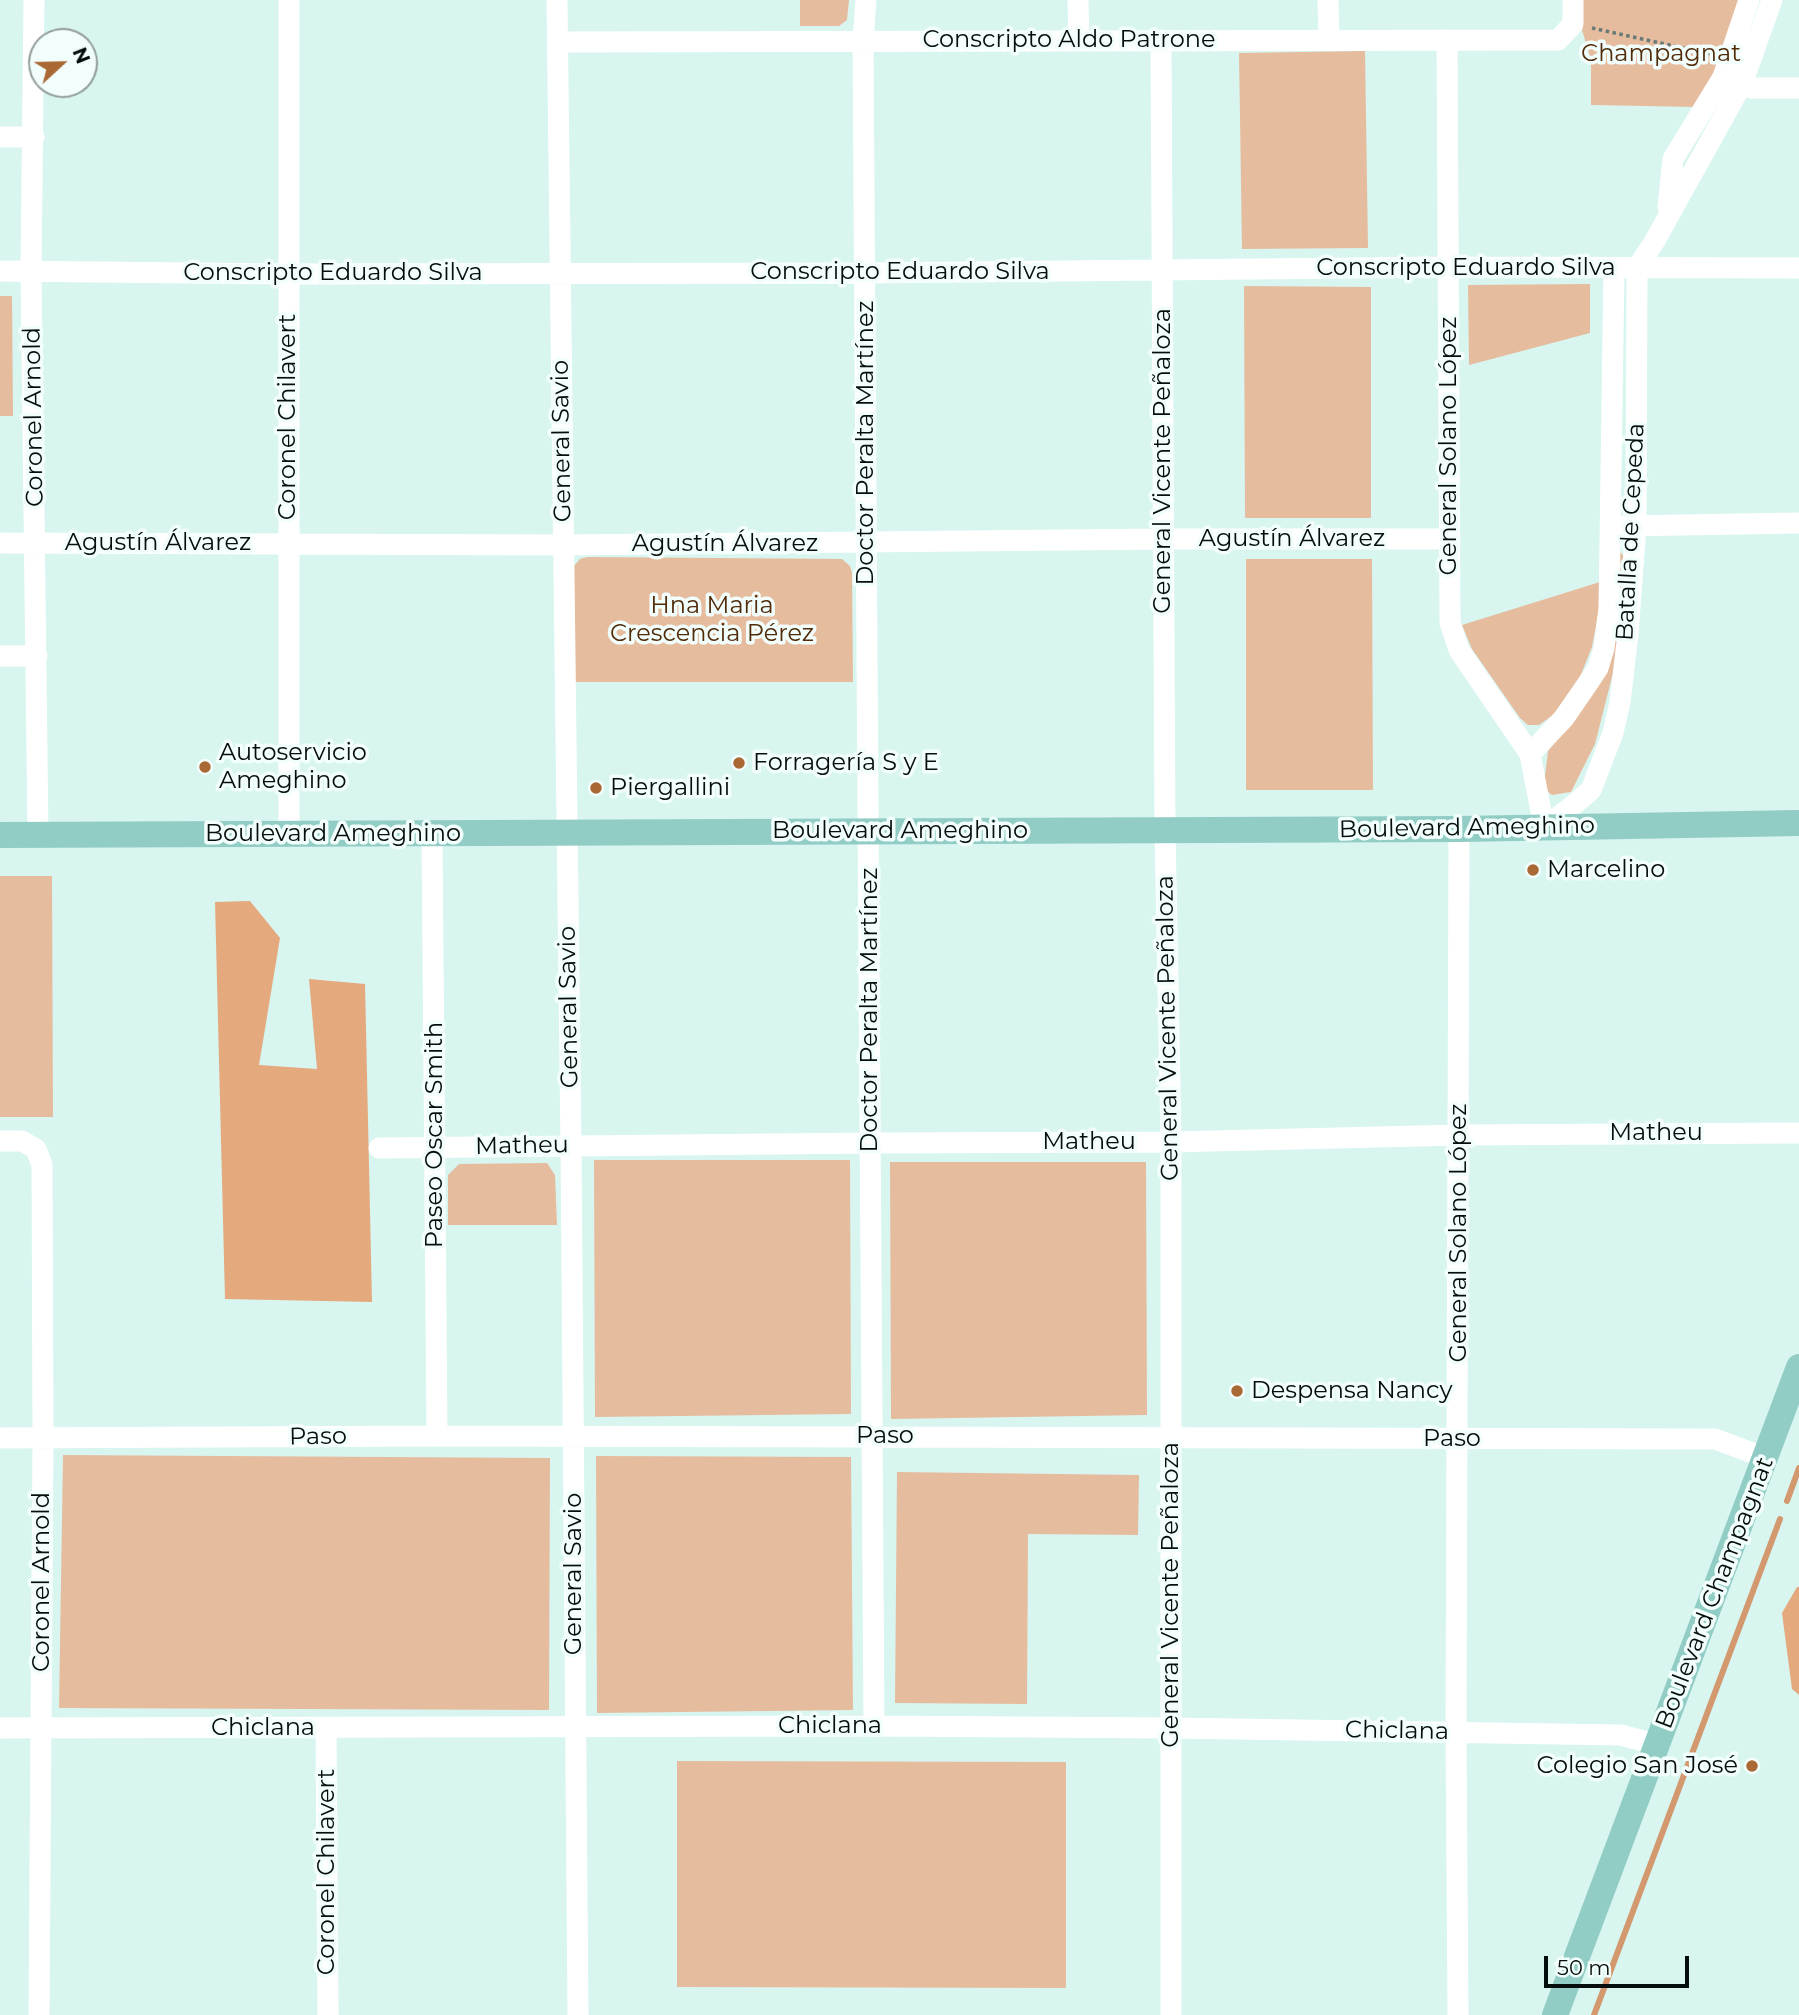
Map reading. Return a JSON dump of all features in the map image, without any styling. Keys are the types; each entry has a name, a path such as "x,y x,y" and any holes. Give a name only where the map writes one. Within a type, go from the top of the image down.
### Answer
{"main road":[{"name":"Boulevard Ameghino","path":"0,835 1459,829 1799,823"},
{"name":"Boulevard Champagnat","path":"1555,2015 1799,1367"}],"street":[{"name":"Coronel Arnold","path":"34,0 31,271 38,835"},
{"name":"Coronel Chilavert","path":"289,0 289,834"},
{"name":"General Savio","path":"557,0 578,2015"},
{"name":"Doctor Peralta Martínez","path":"866,0 863,40 871,1143 870,1436 874,1726"},
{"path":"1078,0 1079,40"},
{"path":"1328,0 1329,40"},
{"path":"1573,0 1573,24"},
{"path":"1732,73 1749,0"},
{"path":"1637,268 1667,217 1732,73 1772,0"},
{"name":"Conscripto Aldo Patrone","path":"557,42 1558,40 1573,24"},
{"name":"General Vicente Peñaloza","path":"1161,40 1165,539 1164,830 1171,1142 1171,2015"},
{"name":"General Solano López","path":"1447,40 1450,623 1459,650 1530,754 1544,827"},
{"path":"1732,73 1751,88 1799,88"},
{"path":"0,137 34,137"},
{"name":"Conscripto Eduardo Silva","path":"0,271 289,274 866,273 1449,267 1799,268"},
{"name":"Batalla de Cepeda","path":"1530,754 1564,718 1598,668 1604,648 1609,608 1614,268"},
{"name":"Batalla de Cepeda","path":"1544,827 1591,790 1613,733 1620,702 1636,526 1637,268"},
{"path":"1610,526 1799,523"},
{"name":"Agustín Álvarez","path":"0,543 563,545 1450,539"},
{"path":"0,656 37,656"},
{"name":"General Solano López","path":"1458,2015 1456,1732 1459,829"},
{"name":"Paseo Oscar Smith","path":"432,834 436,1436"},
{"name":"Matheu","path":"379,1148 1171,1142 1460,1135 1799,1133"},
{"name":"Coronel Arnold","path":"0,1141 22,1141 36,1149 42,1165 39,2015"},
{"name":"Paso","path":"0,1438 1170,1436 1715,1439 1766,1458"},
{"name":"Chiclana","path":"0,1728 1172,1728 1621,1735 1658,1745"},
{"name":"Coronel Chilavert","path":"326,1728 328,2015"}],"path":[{"path":"1573,24 1732,73"}],"green space":[{"path":"800,0 849,0 847,20 839,26 800,26"},
{"name":"Champagnat","path":"1582,0 1739,0 1721,58 1696,107 1591,105 1591,60 1582,30"},
{"path":"1365,51 1368,248 1242,249 1239,53"},
{"path":"1590,284 1590,333 1469,365 1468,285"},
{"path":"1244,286 1371,287 1371,518 1245,518"},
{"path":"0,296 12,296 13,416 0,416"},
{"path":"1620,552 1623,555 1623,596 1613,673 1595,744 1571,792 1552,795 1544,784 1548,751 1582,707"},
{"name":"Hna Maria Crescencia Pérez","path":"580,559 842,559 850,566 852,573 853,682 572,682 573,567"},
{"path":"1246,559 1372,559 1373,790 1246,790"},
{"path":"1600,582 1600,605 1592,647 1580,677 1553,715 1539,725 1528,725 1520,718 1472,649 1462,625"},
{"path":"0,876 52,876 53,1117 0,1117"},
{"path":"594,1160 850,1160 851,1414 595,1417"},
{"path":"890,1162 1146,1162 1147,1415 891,1419"},
{"path":"547,1163 555,1175 557,1225 448,1225 448,1175 459,1164"},
{"path":"63,1455 550,1458 549,1710 59,1708"},
{"path":"596,1456 851,1457 853,1710 597,1713"},
{"path":"897,1472 1139,1475 1138,1535 1028,1534 1027,1704 895,1703"},
{"path":"677,1761 1066,1762 1066,1988 677,1987"}],"shaded area":[{"path":"250,901 280,938 259,1065 317,1069 309,979 365,984 372,1302 225,1299 215,902"},
{"path":"1797,1587 1799,1695 1792,1689 1782,1613"}],"waterway":[{"path":"1787,1501 1799,1468"},
{"path":"1594,2015 1780,1519"}],"place":[{"name":"Forragería S y E","path":"739,763"},
{"name":"Autoservicio Ameghino","path":"205,767"},
{"name":"Piergallini","path":"596,788"},
{"name":"Marcelino","path":"1533,870"},
{"name":"Despensa Nancy","path":"1237,1391"},
{"name":"Colegio San José","path":"1752,1766"}]}
